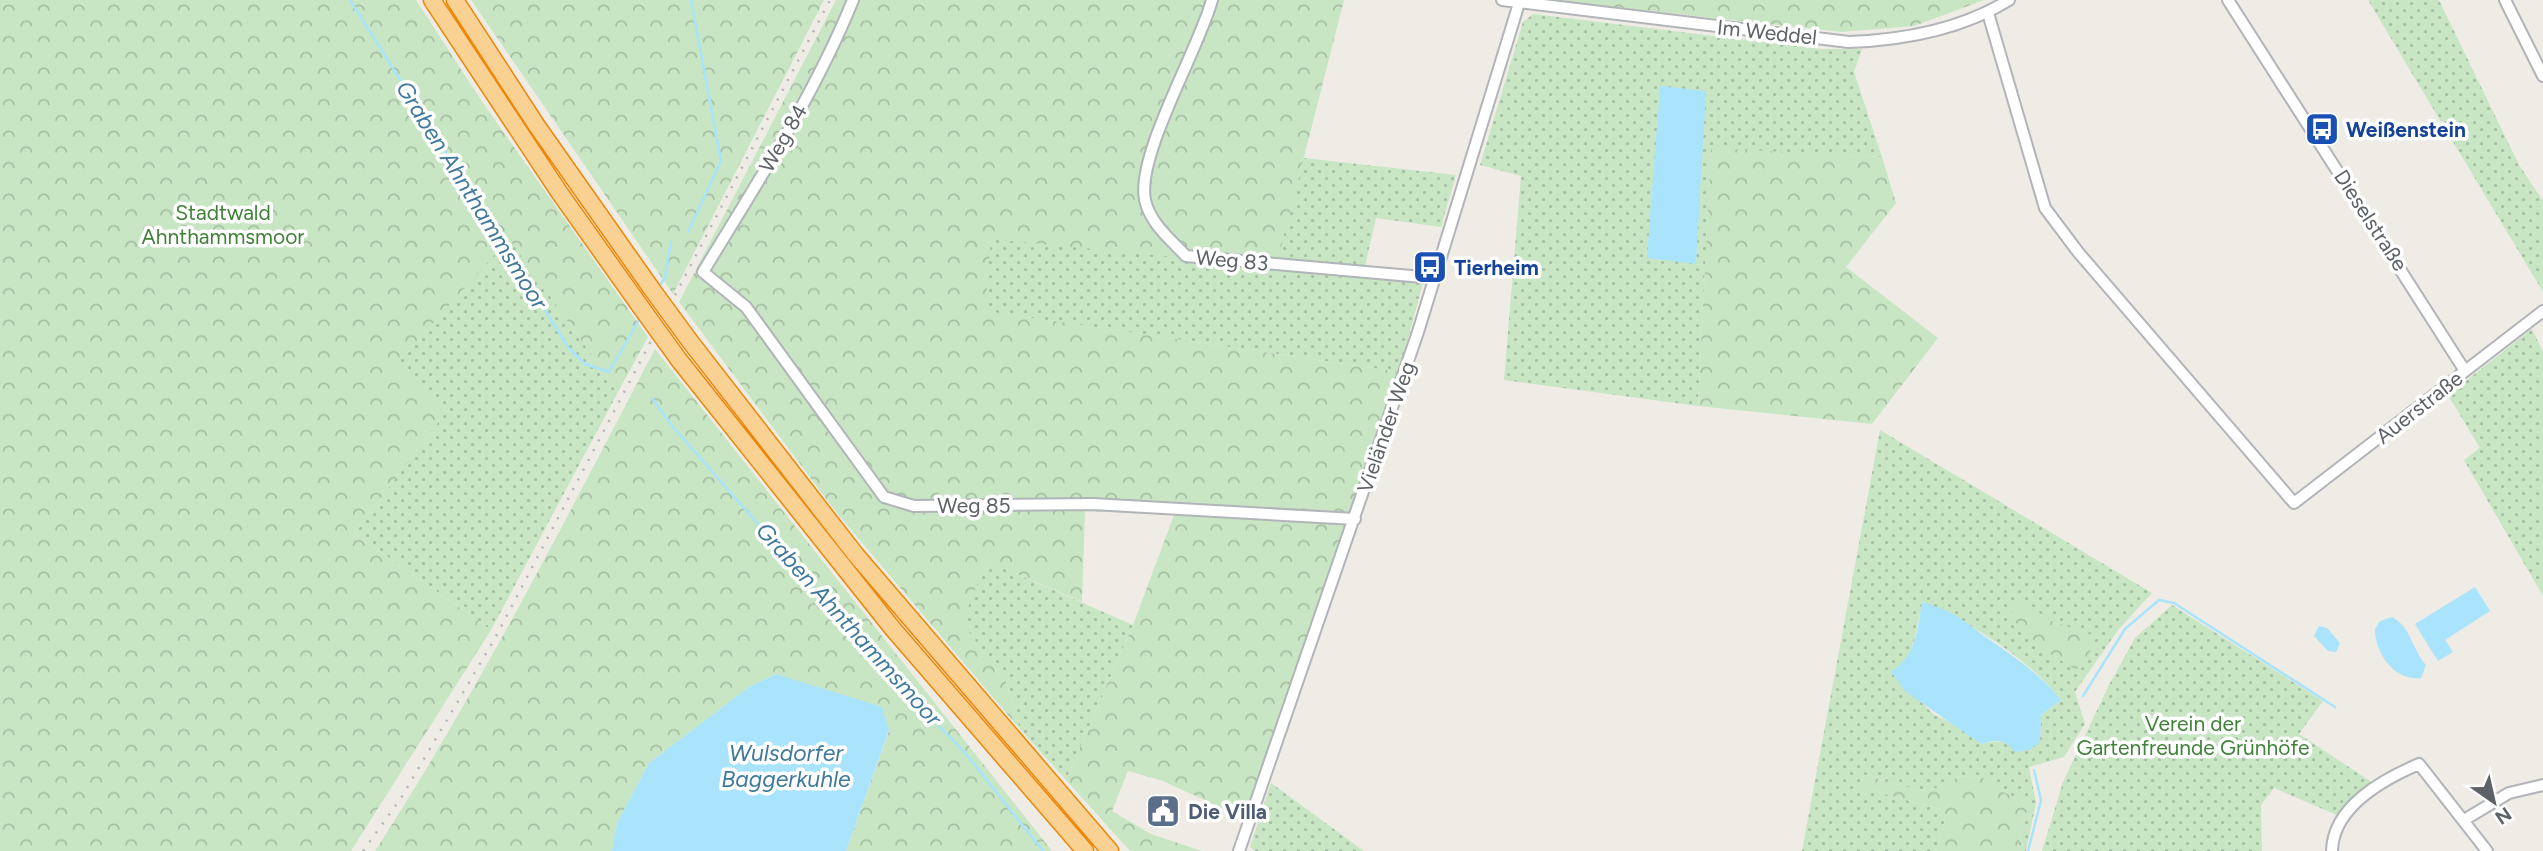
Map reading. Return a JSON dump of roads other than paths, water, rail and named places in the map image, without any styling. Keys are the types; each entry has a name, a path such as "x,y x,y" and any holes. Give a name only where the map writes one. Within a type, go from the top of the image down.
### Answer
{"highway":[{"path":"432,0 559,192 679,360 893,629 1085,851"},
{"path":"455,0 537,126 689,340 856,555 1110,851"}],"street":[{"name":"Weg 84","path":"703,272 786,135 835,44 853,0"},
{"name":"Weg 83","path":"1212,0 1147,168 1144,199 1154,224 1186,256 1434,278"},
{"name":"Im Weddel","path":"1502,0 1849,42 1882,40 1963,23 1988,13 2009,0"},
{"name":"Dieselstraße","path":"2228,0 2465,371"},
{"path":"2505,0 2543,76"},
{"name":"Vieländer Weg","path":"1239,851 1355,519 1434,278 1520,1"},
{"name":"Auerstraße","path":"1988,13 2045,208 2078,252 2294,503 2543,311"},
{"name":"Weg 85","path":"703,272 746,307 884,497 914,506 1093,504 1355,519"},
{"path":"2332,851 2338,827 2357,802 2375,786 2419,764 2487,851"},
{"path":"2464,820 2509,793 2543,785"}],"water":[{"path":"1660,86 1706,91 1696,264 1647,258"},
{"path":"2475,587 2490,611 2445,640 2453,652 2438,661 2415,624"},
{"path":"1922,602 1946,610 1962,620 2022,663 2061,700 2041,715 2040,742 2029,750 2015,752 2000,741 1981,744 1906,692 1891,672 1911,650"},
{"path":"2392,617 2403,626 2426,665 2421,678 2402,675 2382,656 2375,629 2380,621"},
{"path":"2319,626 2327,628 2340,643 2336,652 2328,651 2314,636"},
{"name":"Wulsdorfer Baggerkuhle","path":"776,674 882,707 889,730 846,851 612,851 617,823 649,763 749,687"}],"waterway":[{"name":"Graben Ahnthammsmoor","path":"350,0 568,347 585,364 609,372 640,318"},
{"path":"688,232 721,161 691,0"},
{"path":"658,289 665,277 671,242"},
{"name":"Graben Ahnthammsmoor","path":"652,398 674,428 891,676 967,755 1043,851"},
{"path":"2083,696 2125,629 2159,600 2174,603 2335,707"},
{"path":"2028,851 2041,800 2034,770"}],"railway":[{"path":"363,851 401,798 494,640 830,0"}],"place":[{"name":"Weißenstein","path":"2322,129"},
{"name":"Tierheim","path":"1430,267"},
{"name":"Die Villa","path":"1163,811"}],"park label":[{"name":"Stadtwald Ahnthammsmoor","path":"223,224"},
{"name":"Verein der Gartenfreunde Grünhöfe","path":"2193,735"}]}
